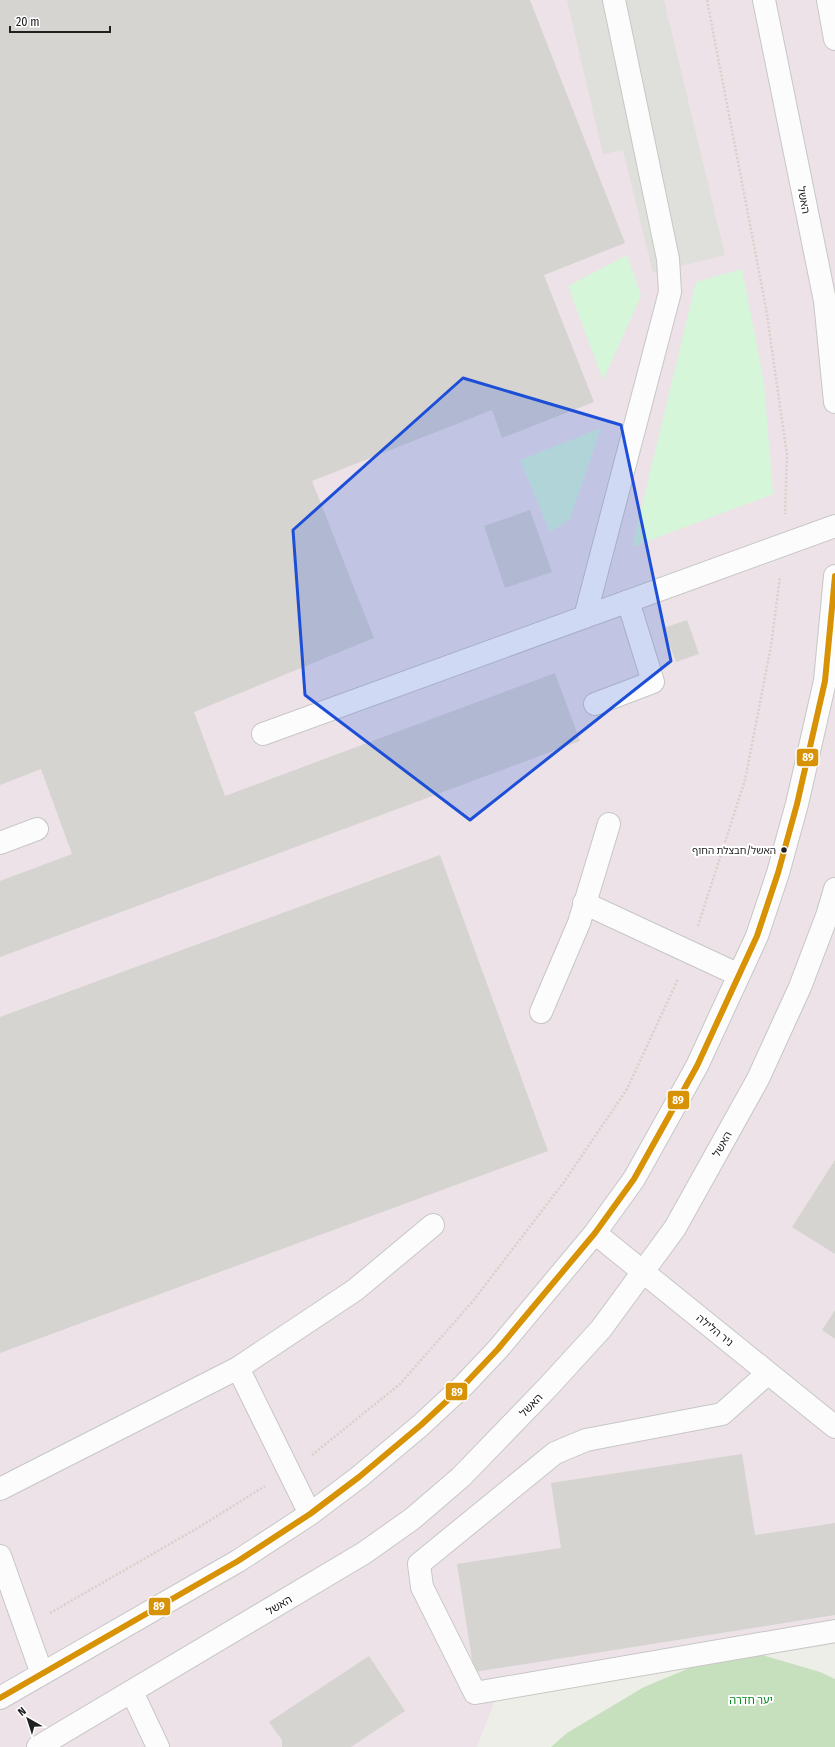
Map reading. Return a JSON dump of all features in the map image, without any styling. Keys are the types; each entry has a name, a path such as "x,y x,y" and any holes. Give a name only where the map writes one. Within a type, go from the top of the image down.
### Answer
{"street":[{"path":"585,617 670,292 668,259 614,0"},
{"name":"האשל","path":"764,0 825,302 835,402"},
{"path":"828,0 835,40"},
{"path":"263,734 835,526"},
{"path":"0,1698 238,1561 310,1514 381,1458 464,1385 503,1344 595,1233 634,1179 697,1066 757,936 778,873 830,682 835,576"},
{"path":"595,704 653,682 628,601"},
{"path":"541,1012 579,923 608,824"},
{"path":"0,843 37,829"},
{"name":"האשל","path":"38,1747 364,1554 412,1519 461,1477 548,1387 601,1329 675,1228 758,1079 800,987 827,916 835,890"},
{"path":"584,903 739,975"},
{"path":"0,1489 238,1368 355,1290 433,1225"},
{"name":"ניר הלילה","path":"595,1233 835,1427"},
{"path":"238,1368 310,1514"},
{"path":"768,1373 722,1414 586,1440 555,1453 419,1564 422,1587 475,1693 835,1631"},
{"path":"0,1556 42,1674"},
{"path":"132,1692 158,1747"}],"highlighted area":[{"path":"463,378 621,425 671,661 470,820 305,695 293,530"}],"shaded area":[{"path":"0,0 835,0 835,1644 496,1698 477,1747 0,1747"},
{"path":"567,0 664,0 725,255 653,273 623,150 603,154"}],"green space":[{"path":"627,255 641,296 603,380 568,286"},
{"path":"742,269 764,383 773,494 632,547 696,282"},
{"path":"601,428 570,519 550,532 520,460"},
{"name":"יער חדרה","path":"752,1652 820,1672 835,1679 835,1747 551,1747 567,1733 644,1687 697,1665"}],"building":[{"path":"0,0 530,0 625,243 544,275 594,402 502,438 492,410 312,481 374,638 194,712 225,796 555,673 580,741 0,957 0,881 72,854 41,769 0,785"},
{"path":"530,510 552,572 505,588 484,526"},
{"path":"687,620 699,654 676,662 663,628"},
{"path":"440,855 548,1151 0,1353 0,1017"},
{"path":"835,1160 835,1254 792,1227"},
{"path":"835,1310 835,1339 822,1330"},
{"path":"742,1454 755,1535 835,1523 835,1615 474,1672 457,1564 561,1548 551,1483"},
{"path":"369,1656 405,1711 351,1747 282,1747 282,1740 269,1722"}],"transit line":[{"name":"89","path":"0,1698 238,1561 310,1514 359,1477 421,1425 464,1385 498,1349 595,1233 634,1179 697,1066 757,936 778,873 797,804 825,681 835,576"}],"place":[{"name":"האשל/חבצלת החוף","path":"784,850"}]}
